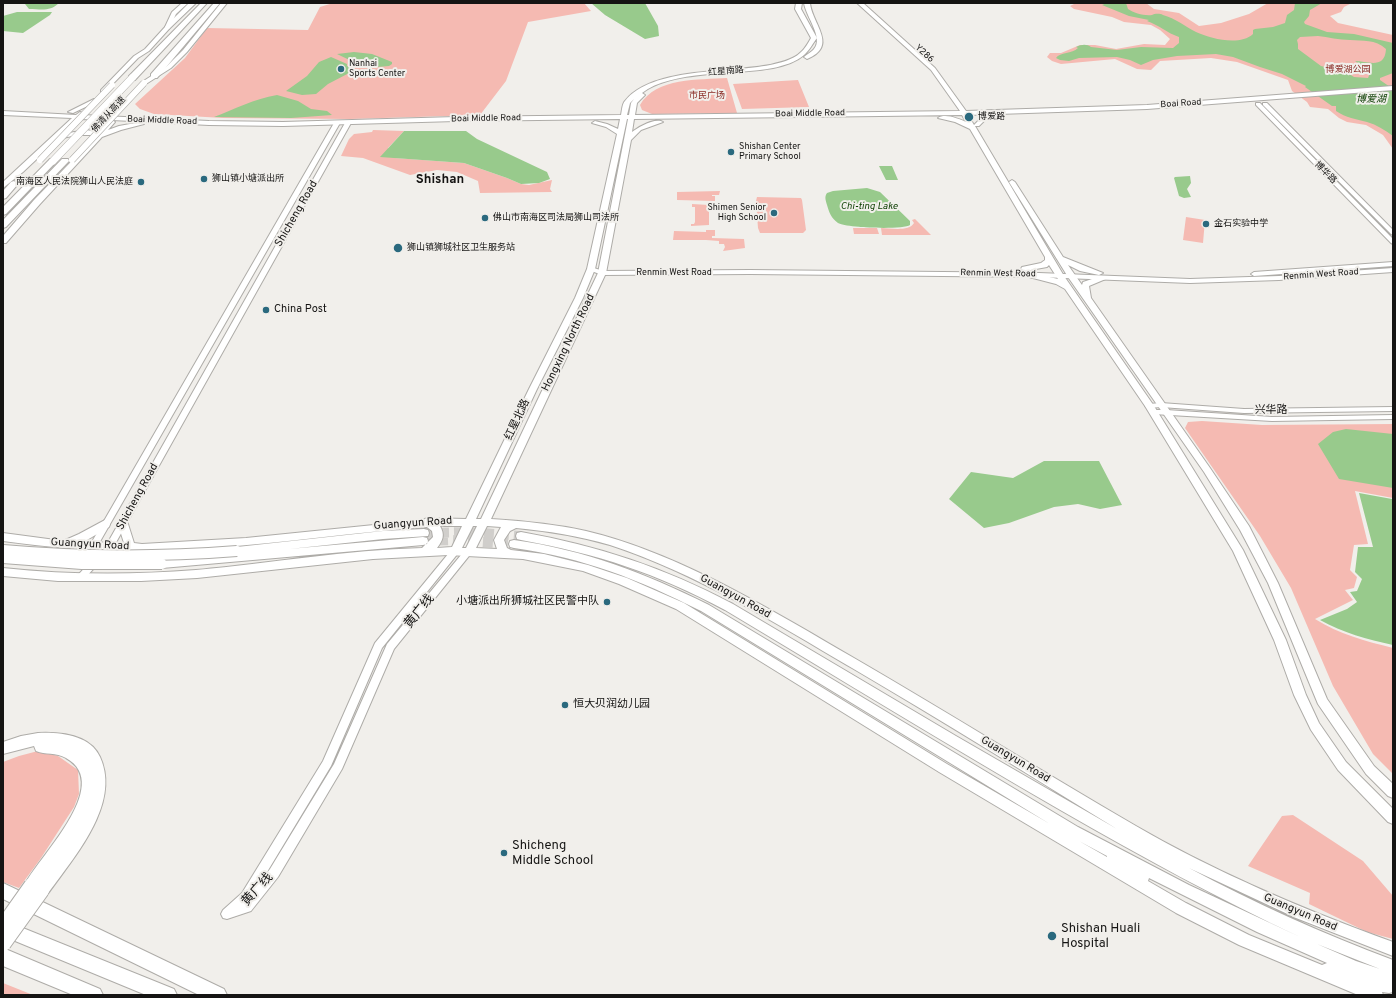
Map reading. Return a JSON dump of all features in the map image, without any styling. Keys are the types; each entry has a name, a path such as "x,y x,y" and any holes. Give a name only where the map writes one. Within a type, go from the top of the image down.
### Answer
{"highway":[{"path":"167,28 193,3"},
{"name":"佛清从高速","path":"3,212 204,3"},
{"name":"佛清从高速","path":"3,225 69,161 213,3"},
{"path":"154,76 216,3"},
{"path":"3,196 7,185"},
{"path":"3,748 25,741 38,739 67,741 78,745 94,758 98,766 100,778 98,792 86,824 37,888 3,927 168,995"},
{"path":"3,756 38,747 53,747 65,750 75,755 82,763 87,772 89,784 87,797 82,812 74,828 3,943"},
{"path":"3,891 218,995"},
{"path":"3,956 94,995"}],"main road":[{"path":"22,172 40,160 147,50 167,28 174,13 185,3"},
{"path":"143,81 169,67 185,51 224,3"},
{"name":"红星南路","path":"627,102 638,90 664,79 683,75 761,68 794,60 806,52 811,46 814,38 798,9 799,3"},
{"path":"666,117 643,114 636,110 634,103 639,96 648,90 682,78 764,71 799,62 813,54 819,47 822,39 807,9 807,3"},
{"name":"Y286","path":"860,3 933,69 965,109"},
{"name":"Y286","path":"864,3 934,64 949,82 965,109"},
{"path":"7,185 76,119 136,57 147,50"},
{"name":"Boai Road","path":"965,109 978,108 1001,111 1134,107 1393,88"},
{"name":"Boai Road","path":"965,109 992,116 1116,114 1265,104 1393,93"},
{"path":"3,118 48,117 74,111 94,101"},
{"path":"594,118 616,110 627,102"},
{"path":"620,133 627,102"},
{"name":"Hongxing North Road","path":"469,551 485,522 602,270 634,107"},
{"path":"933,115 948,109 965,109 1049,257 1088,299 1157,409 1238,550 1280,640 1300,695 1315,726 1342,766 1393,818"},
{"name":"Boai Middle Road","path":"76,119 336,125 579,122 622,120 660,122 933,115 965,109"},
{"path":"3,113 145,124"},
{"path":"933,115 955,120 975,127 1060,258 1070,290 1157,409 1207,470 1244,529 1273,583 1322,702 1370,770 1393,792"},
{"name":"Boai Middle Road","path":"631,120 666,117 933,115"},
{"path":"975,127 983,120 992,116"},
{"path":"48,117 64,124 63,129 56,138"},
{"name":"Boai Middle Road","path":"347,125 456,120 594,118 622,120"},
{"path":"3,241 37,202 112,122"},
{"path":"579,122 607,125 620,133"},
{"path":"628,139 639,128 660,122"},
{"path":"98,137 119,128 145,124"},
{"name":"Boai Middle Road","path":"145,124 271,128 336,125"},
{"path":"56,138 73,133 87,132 96,133 98,137"},
{"name":"红星北路","path":"456,550 591,269 620,133"},
{"path":"37,202 44,190 69,161"},
{"path":"1025,269 1044,265 1049,261 1049,257"},
{"path":"1060,258 1102,276"},
{"path":"1032,275 1059,282 1070,290"},
{"path":"1088,299 1085,286 1086,284 1102,276"},
{"name":"Guangyun Road","path":"3,538 92,546 155,547 224,543 427,522 471,521 518,524 590,536 652,556 689,572 728,592 872,673 1150,841 1220,876 1315,920 1393,949"},
{"path":"3,572 81,577 179,575 390,552 424,542 434,544 439,536 439,533 435,526 427,522"},
{"path":"60,544 83,537 105,524"},
{"path":"123,524 126,537 131,547"},
{"path":"518,524 506,528 500,540 503,550 514,545 562,562 603,573 644,588 680,606 943,768 1202,919 1294,962 1376,995"},
{"name":"Guangyun Road","path":"3,550 55,555 159,557 237,551 383,535 424,542"},
{"path":"424,542 456,550 469,551 514,545 557,550 594,559 661,585 705,608 1073,831 1202,919"},
{"name":"Guangyun Road","path":"3,558 39,563 162,564 424,542"},
{"name":"Guangyun Road","path":"514,545 571,545 614,556 697,589 1026,784 1153,856 1292,927 1393,967"},
{"path":"1073,831 1184,890 1262,927 1355,968 1393,981"},
{"path":"1153,856 1220,876"},
{"path":"1294,962 1393,987"}],"street":[{"name":"博华路","path":"1258,104 1393,242"},
{"name":"博华路","path":"1265,104 1393,233"},
{"name":"Shicheng Road","path":"81,577 92,546 336,125"},
{"name":"Shicheng Road","path":"81,577 110,546 123,524 347,125"},
{"path":"1102,276 1209,276 1274,273 1393,264"},
{"path":"591,269 1025,269 1064,274"},
{"name":"Renmin West Road","path":"602,270 1032,275 1064,274 1222,280 1279,278 1393,270"},
{"name":"兴华路","path":"1157,409 1393,409"},
{"name":"兴华路","path":"1157,409 1272,419 1393,417"},
{"name":"黄广线","path":"456,550 378,646 327,763 246,897 227,914 247,907 274,873 338,766 390,647 469,551"}],"green space":[{"name":"Nanhai Sports Center","path":"333,3 584,3 591,11 528,22 506,81 480,115 350,119 223,118 154,114 140,109 135,104 185,58 207,28 308,30 320,7"},
{"name":"博爱湖公园","path":"1076,3 1146,3 1154,9 1179,13 1199,26 1221,23 1249,14 1268,3 1352,3 1344,7 1341,12 1330,16 1338,23 1393,35 1393,149 1383,135 1366,125 1347,122 1339,118 1328,109 1310,107 1307,102 1292,91 1288,80 1237,62 1211,58 1160,61 1151,70 1137,69 1115,59 1061,64 1052,61 1047,57 1050,53 1061,53 1080,45 1095,45 1116,49 1144,44 1165,45 1170,39 1160,30 1151,25 1124,22 1112,17 1074,9 1070,6"},
{"name":"市民广场","path":"727,78 737,113 652,114 642,110 640,105 647,96 656,89 667,85 691,80"},
{"path":"798,80 809,107 742,109 733,84"},
{"path":"373,130 404,131 388,148 395,158 464,163 521,184 529,185 552,180 550,189 552,192 480,193 478,181 457,172 437,170 410,175 363,158 341,156 349,139 354,134 372,132"},
{"path":"720,191 719,195 712,195 715,196 715,201 677,200 677,192"},
{"path":"757,197 801,198 806,230 803,233 760,233 758,228"},
{"path":"692,204 709,205 709,225 691,226 691,224 694,224 695,222 695,207 692,207"},
{"path":"1186,217 1205,220 1203,243 1183,240"},
{"path":"915,219 931,235 882,235 881,228 908,228 912,226 914,223 912,220"},
{"path":"853,228 877,228 879,234 854,234"},
{"path":"706,230 715,230 715,236 712,236 712,238 744,239 745,248 723,251 725,247 724,244 719,244 719,241 673,240 674,231 706,232"},
{"path":"1202,421 1262,425 1393,424 1393,498 1355,491 1368,544 1354,545 1350,570 1357,577 1354,588 1345,590 1353,600 1315,619 1343,633 1362,640 1393,648 1393,774 1373,754 1333,686 1291,588 1260,536 1185,428 1188,422"},
{"path":"38,751 58,756 78,770 79,794 74,807 41,858 19,888 3,882 3,762"},
{"path":"1293,815 1363,861 1393,896 1393,939 1367,932 1309,904 1310,893 1248,866 1282,816"},
{"path":"3,983 33,995 3,995"}],"water":[{"path":"59,3 49,9 29,9 25,4"},
{"path":"591,3 645,3 658,26 659,36 645,39 605,15"},
{"name":"博爱湖","path":"1107,3 1126,3 1128,9 1136,13 1146,15 1161,14 1172,18 1202,35 1217,39 1241,40 1253,34 1253,30 1255,29 1273,27 1285,23 1287,15 1294,10 1295,3 1322,3 1310,10 1309,16 1304,22 1305,24 1327,32 1354,34 1393,43 1393,73 1380,78 1380,80 1393,89 1393,136 1374,125 1347,117 1336,111 1336,106 1332,106 1305,87 1306,86 1282,74 1233,57 1216,54 1177,56 1153,60 1141,65 1130,60 1117,57 1079,58 1069,61 1056,58 1060,55 1075,50 1078,48 1076,47 1082,45 1117,50 1141,47 1173,48 1179,43 1179,37 1147,21 1149,20 1129,16 1102,5","holes":["1318,36 1342,40 1373,42 1386,49 1385,56 1382,60 1375,63 1355,61 1371,71 1368,78 1354,77 1346,72 1321,66 1298,49 1297,40 1300,37"]},
{"path":"17,12 52,12 50,15 23,33 3,31 3,16"},
{"path":"354,52 372,54 392,62 392,64 389,66 366,68 337,54"},
{"path":"331,57 347,64 347,66 354,70 328,84 316,94 302,95 286,91 307,76 319,62"},
{"path":"277,95 298,101 311,109 327,111 332,115 291,118 214,117 252,102"},
{"path":"404,131 466,131 477,139 547,172 550,179 539,183 521,184 464,163 380,157"},
{"path":"879,166 892,166 898,180 886,180"},
{"path":"1190,176 1191,183 1187,189 1191,197 1184,198 1179,196 1174,178"},
{"name":"Chi-ting Lake","path":"867,188 880,192 910,221 910,225 897,228 886,228 852,226 838,223 831,215 828,208 825,198 826,194 833,191"},
{"path":"1346,429 1393,434 1393,488 1339,479 1318,444 1333,432"},
{"path":"1044,461 1099,461 1122,505 1100,509 1078,504 1054,507 1009,523 984,528 949,499 971,472 1013,478"},
{"path":"1359,493 1392,499 1393,645 1346,632 1320,620 1347,609 1357,602 1350,592 1357,591 1362,579 1355,572 1358,547 1373,547"}],"tunnel":[{"path":"424,533 470,532 521,536"},
{"path":"423,541 452,540 514,544"}],"place":[{"name":"Nanhai Sports Center","path":"341,69"},
{"name":"博爱路","path":"969,117"},
{"name":"Shishan Center Primary School","path":"731,152"},
{"name":"狮山镇小塘派出所","path":"204,179"},
{"name":"南海区人民法院狮山人民法庭","path":"141,182"},
{"name":"Shimen Senior High School","path":"774,213"},
{"name":"佛山市南海区司法局狮山司法所","path":"485,218"},
{"name":"金石实验中学","path":"1206,224"},
{"name":"狮山镇狮城社区卫生服务站","path":"398,248"},
{"name":"China Post","path":"266,310"},
{"name":"小塘派出所狮城社区民警中队","path":"607,602"},
{"name":"恒大·贝润幼儿园","path":"565,705"},
{"name":"Shicheng Middle School","path":"504,853"},
{"name":"Shishan Huali Hospital","path":"1052,936"}],"district":[{"name":"Shishan","path":"440,180"}]}
